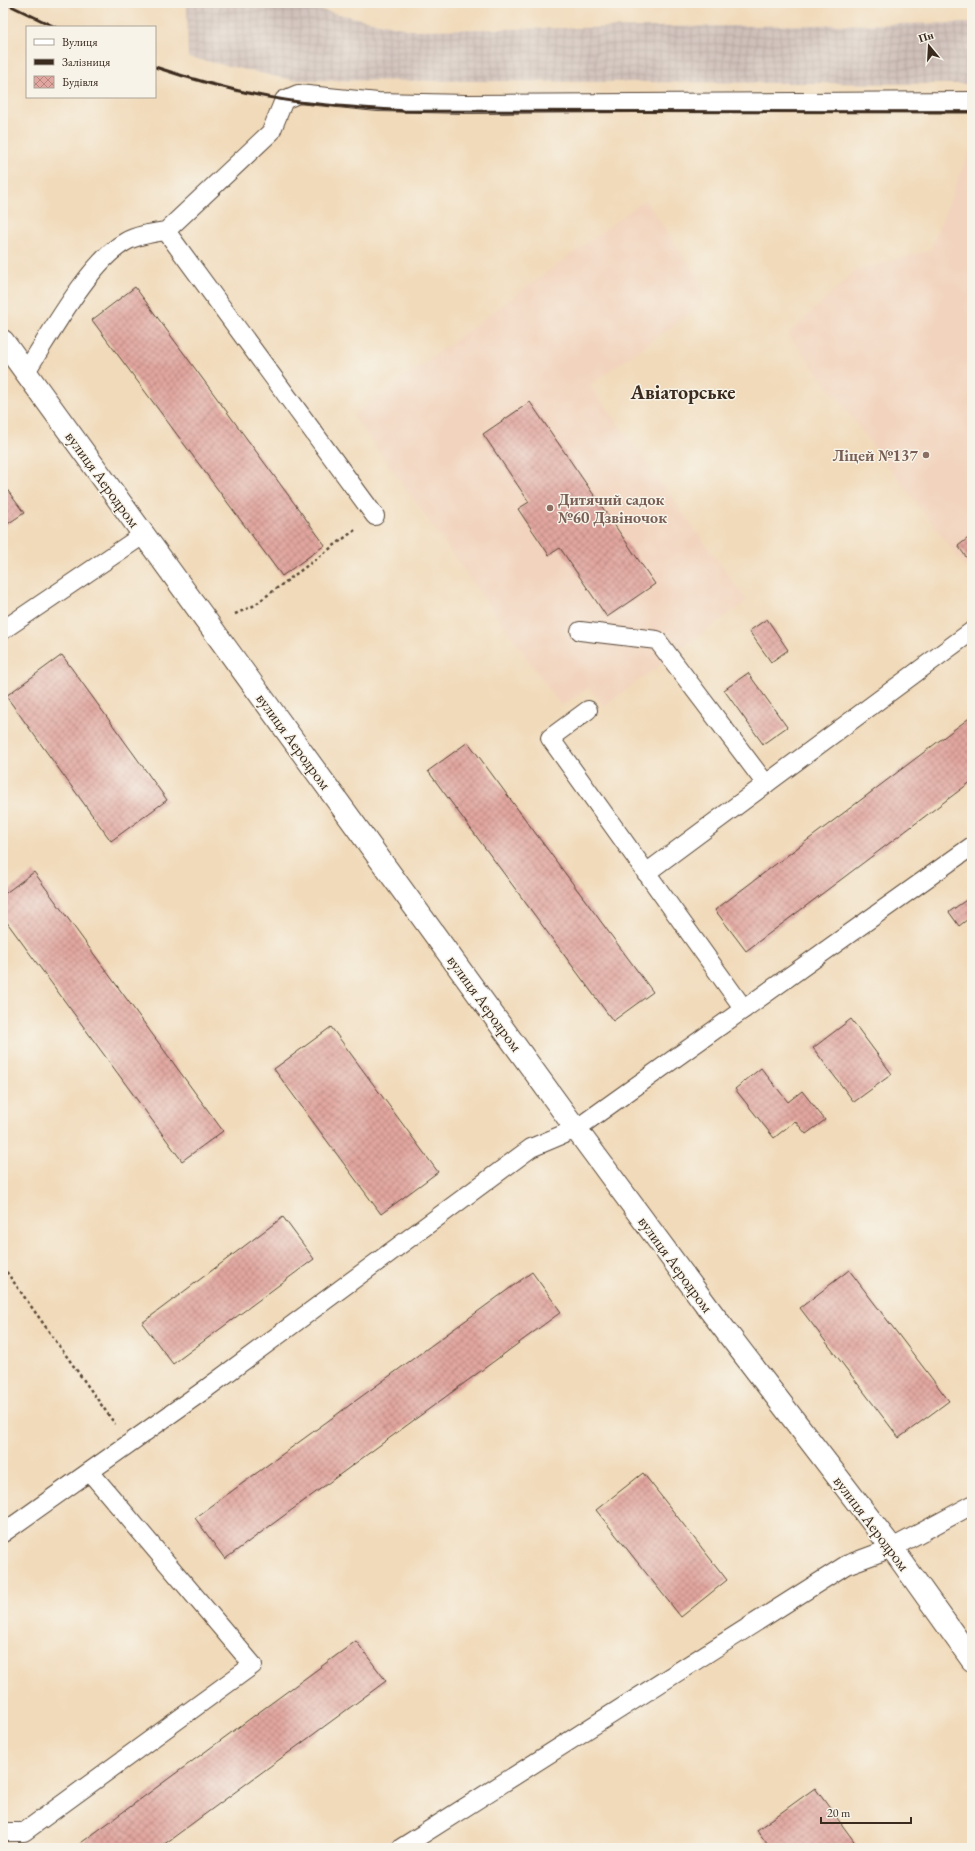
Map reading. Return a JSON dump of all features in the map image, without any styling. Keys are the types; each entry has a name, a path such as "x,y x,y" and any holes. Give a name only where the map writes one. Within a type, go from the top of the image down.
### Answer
{"street":[{"name":"вулиця Аеродром","path":"3,341 576,1129 712,1313 892,1548 972,1660"}],"lane":[{"path":"25,373 80,288 108,255 125,242 143,235 166,231 271,132 284,100 298,94 378,102 466,104 972,101"},
{"path":"166,231 375,516"},
{"path":"3,630 143,535"},
{"path":"580,631 656,640 766,784"},
{"path":"646,872 972,631"},
{"path":"588,710 550,738 744,1009"},
{"path":"3,1533 203,1391 531,1148 576,1129 972,846"},
{"path":"3,1832 24,1832 253,1665 90,1472"},
{"path":"401,1848 846,1565 892,1548 972,1506"}],"path":[{"path":"209,625 253,606 375,516"},
{"path":"3,1267 130,1444"}],"shaded area":[{"path":"187,3 289,3 411,30 972,23 972,84 292,80 188,57"},
{"name":"Ліцей №137","path":"972,144 972,576 788,334 856,270 930,250"},
{"name":"Дитячий садок №60 Дзвіночок","path":"645,200 705,287 700,307 590,385 747,601 604,706 589,688 561,706 353,415"}],"building":[{"path":"135,287 325,545 282,576 92,320"},
{"path":"530,402 655,584 607,617 560,548 549,555 518,509 529,502 483,434"},
{"path":"3,484 24,513 3,527"},
{"path":"972,535 972,565 958,546"},
{"path":"767,619 788,650 771,662 749,631"},
{"path":"62,655 167,800 111,841 6,696"},
{"path":"748,673 787,727 763,744 724,690"},
{"path":"972,716 972,781 746,951 715,910"},
{"path":"468,742 653,992 613,1021 428,771"},
{"path":"34,872 223,1131 182,1161 3,917 3,895"},
{"path":"972,896 972,916 959,926 949,912"},
{"path":"851,1019 892,1074 854,1102 813,1048"},
{"path":"331,1027 438,1172 381,1214 274,1069"},
{"path":"761,1068 788,1102 802,1091 825,1120 806,1134 795,1121 774,1138 735,1089"},
{"path":"283,1217 314,1259 173,1364 142,1323"},
{"path":"849,1270 949,1401 899,1438 800,1308"},
{"path":"532,1272 561,1312 225,1559 195,1518"},
{"path":"643,1473 727,1580 681,1617 596,1510"},
{"path":"356,1641 386,1681 159,1848 74,1848"},
{"path":"815,1788 859,1848 770,1848 757,1830"}],"railway":[{"path":"5,3 53,26"},
{"path":"156,67 219,86 285,100 344,107 404,111 972,112"}],"place":[{"name":"Ліцей №137","path":"926,455"},
{"name":"Дитячий садок №60 Дзвіночок","path":"550,508"}],"district":[{"name":"Авіаторське","path":"683,392"}]}
